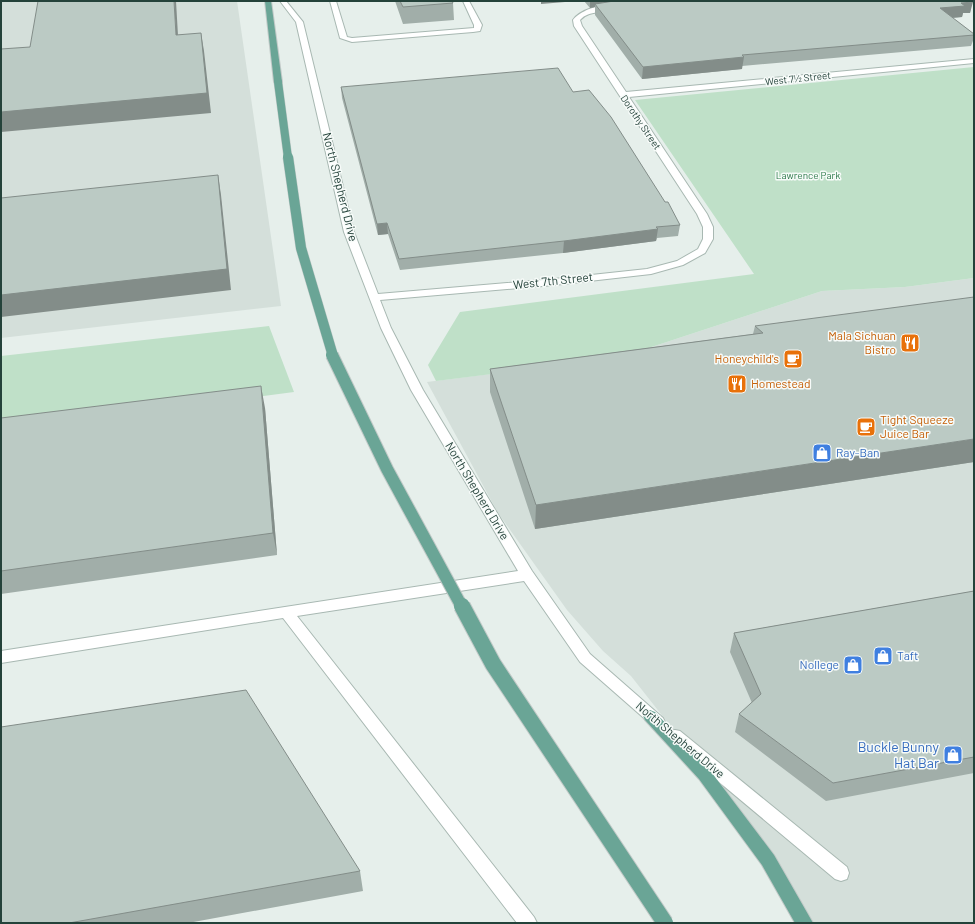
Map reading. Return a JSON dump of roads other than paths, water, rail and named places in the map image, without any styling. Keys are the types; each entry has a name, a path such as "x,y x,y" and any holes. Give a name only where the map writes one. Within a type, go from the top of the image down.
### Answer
{"main road":[{"path":"268,1 301,248 333,357 387,469 493,664 665,923"},
{"path":"650,716 704,774 713,786 768,860 804,923"}],"street":[{"name":"North Shepherd Drive","path":"283,1 299,22 348,232 386,328 417,390 527,575 585,658 650,716 841,873"},
{"path":"333,1 344,38 352,40 478,29 478,25 466,1"},
{"name":"Dorothy Street","path":"620,7 593,10 580,15 576,20 578,26 702,214 708,227"},
{"name":"West 7½ Street","path":"623,95 974,60"},
{"name":"West 7th Street","path":"375,297 554,282 648,272 680,263 702,251 708,239 708,227"},
{"path":"1,657 527,575"},
{"path":"286,612 528,923"}],"place":[{"name":"Mala Sichuan Bistro","path":"910,343"},
{"name":"Honeychild's","path":"793,359"},
{"name":"Homestead","path":"737,384"},
{"name":"Tight Squeeze Juice Bar","path":"866,427"},
{"name":"Ray-Ban","path":"822,453"},
{"name":"Taft","path":"883,656"},
{"name":"Nollege","path":"853,665"},
{"name":"Buckle Bunny Hat Bar","path":"953,755"}],"park label":[{"name":"Lawrence Park","path":"808,175"}]}
